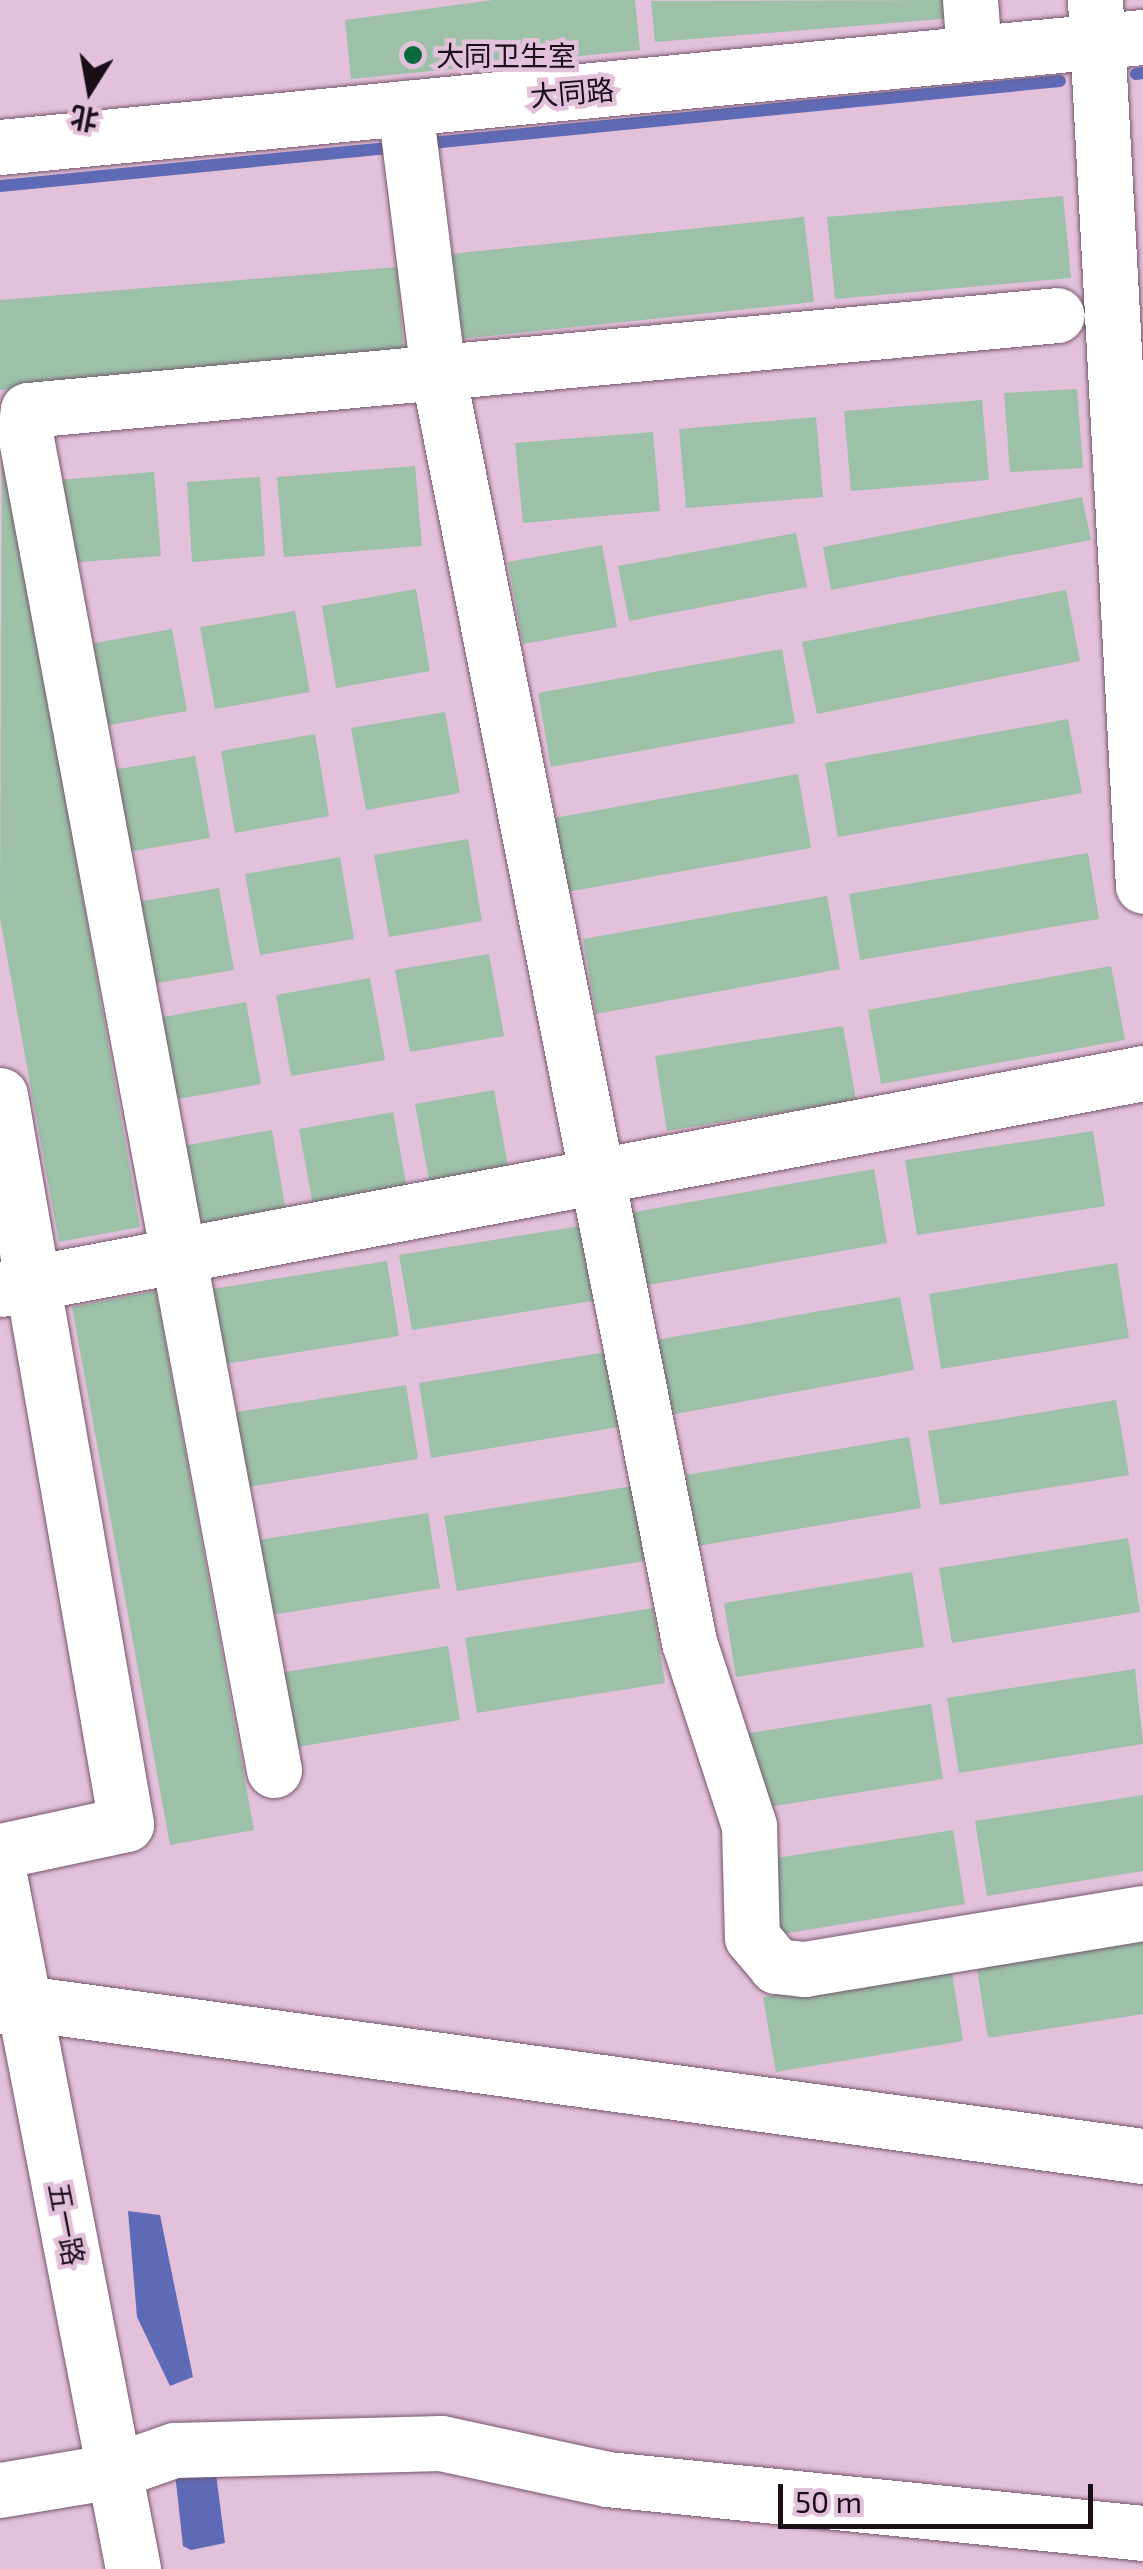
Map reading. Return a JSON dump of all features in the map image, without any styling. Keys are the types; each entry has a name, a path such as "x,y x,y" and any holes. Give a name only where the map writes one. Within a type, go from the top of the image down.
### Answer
{"street":[{"path":"970,0 974,54"},
{"path":"1111,26 1143,886"},
{"name":"大同路","path":"0,146 408,133 974,54 1111,26"},
{"path":"408,133 438,373 689,1642 749,1826 752,1937 776,1966 805,1969 1143,1913"},
{"path":"274,1770 25,433 28,410 1057,316"},
{"path":"16,1286 1143,1074"},
{"path":"0,1094 16,1286 126,1824 0,1851"},
{"name":"五一路","path":"0,1880 12,2004 133,2569"},
{"path":"12,2004 1143,2156"},
{"path":"0,2490 114,2471 174,2450 441,2443 606,2479 1143,2533"}],"water":[{"path":"128,2211 160,2215 193,2377 170,2386 137,2317"},
{"path":"175,2473 216,2474 225,2543 191,2550 183,2546"}],"building":[{"path":"493,0 635,0 640,50 351,79 345,20"},
{"path":"953,0 954,18 655,42 651,1"},
{"path":"1063,196 1071,278 835,299 827,217"},
{"path":"804,217 814,302 450,340 441,255"},
{"path":"397,267 404,356 0,390 0,300"},
{"path":"1077,389 1083,468 1010,472 1004,393"},
{"path":"982,400 989,480 851,491 844,411"},
{"path":"816,417 823,497 686,508 679,429"},
{"path":"653,432 660,511 523,523 515,443"},
{"path":"2,433 140,1227 59,1242 0,918"},
{"path":"415,466 422,546 284,557 277,477"},
{"path":"154,472 161,556 66,563 59,480"},
{"path":"260,477 265,556 192,562 187,482"},
{"path":"1082,497 1091,540 831,590 823,547"},
{"path":"796,533 807,587 629,621 618,566"},
{"path":"602,545 617,627 523,644 508,562"},
{"path":"416,589 430,671 336,688 322,606"},
{"path":"1066,590 1080,661 817,714 802,642"},
{"path":"295,611 310,692 215,709 200,627"},
{"path":"172,629 187,711 93,728 79,646"},
{"path":"782,649 795,723 551,767 538,693"},
{"path":"445,712 460,793 366,810 351,728"},
{"path":"1068,719 1082,793 838,837 825,763"},
{"path":"315,734 329,816 235,833 221,751"},
{"path":"195,756 210,838 116,854 101,772"},
{"path":"798,774 811,848 567,892 554,818"},
{"path":"468,839 482,921 389,937 374,855"},
{"path":"1088,853 1099,919 860,960 849,894"},
{"path":"340,857 354,939 260,955 245,874"},
{"path":"219,888 234,970 140,986 125,904"},
{"path":"827,896 840,969 596,1014 583,939"},
{"path":"489,954 504,1036 410,1052 395,970"},
{"path":"1111,966 1125,1040 881,1084 868,1010"},
{"path":"370,978 385,1060 291,1076 276,995"},
{"path":"246,1002 261,1084 167,1101 152,1019"},
{"path":"843,1026 856,1100 667,1131 655,1056"},
{"path":"494,1090 509,1171 430,1185 415,1104"},
{"path":"393,1112 408,1194 314,1210 299,1129"},
{"path":"272,1130 286,1212 192,1229 177,1147"},
{"path":"1093,1131 1105,1206 917,1235 905,1160"},
{"path":"874,1169 887,1243 643,1286 629,1213"},
{"path":"587,1225 599,1300 412,1330 399,1255"},
{"path":"387,1261 399,1336 212,1366 200,1291"},
{"path":"1117,1263 1129,1338 941,1369 929,1294"},
{"path":"156,1291 254,1830 170,1845 72,1307"},
{"path":"900,1297 914,1370 670,1415 656,1340"},
{"path":"606,1352 619,1427 431,1458 419,1383"},
{"path":"406,1385 418,1459 230,1490 218,1415"},
{"path":"1116,1400 1129,1475 940,1505 928,1431"},
{"path":"909,1437 921,1508 698,1546 686,1475"},
{"path":"633,1486 645,1561 457,1591 444,1516"},
{"path":"428,1513 440,1588 252,1618 240,1543"},
{"path":"1128,1538 1140,1612 952,1643 939,1568"},
{"path":"912,1572 924,1647 736,1677 724,1603"},
{"path":"653,1608 665,1683 477,1713 465,1638"},
{"path":"448,1646 460,1720 273,1751 260,1676"},
{"path":"1135,1669 1143,1744 959,1773 947,1698"},
{"path":"931,1704 943,1779 755,1809 743,1734"},
{"path":"1143,1795 1143,1871 987,1896 975,1821"},
{"path":"953,1830 965,1904 776,1935 764,1860"},
{"path":"1143,1937 1143,2014 988,2038 976,1964"},
{"path":"951,1967 963,2041 776,2072 763,1997"}],"waterway":[{"path":"1136,74 1143,73"},
{"path":"421,144 1060,81"},
{"path":"0,186 396,147"}],"place":[{"name":"大同卫生室","path":"413,55"}]}
